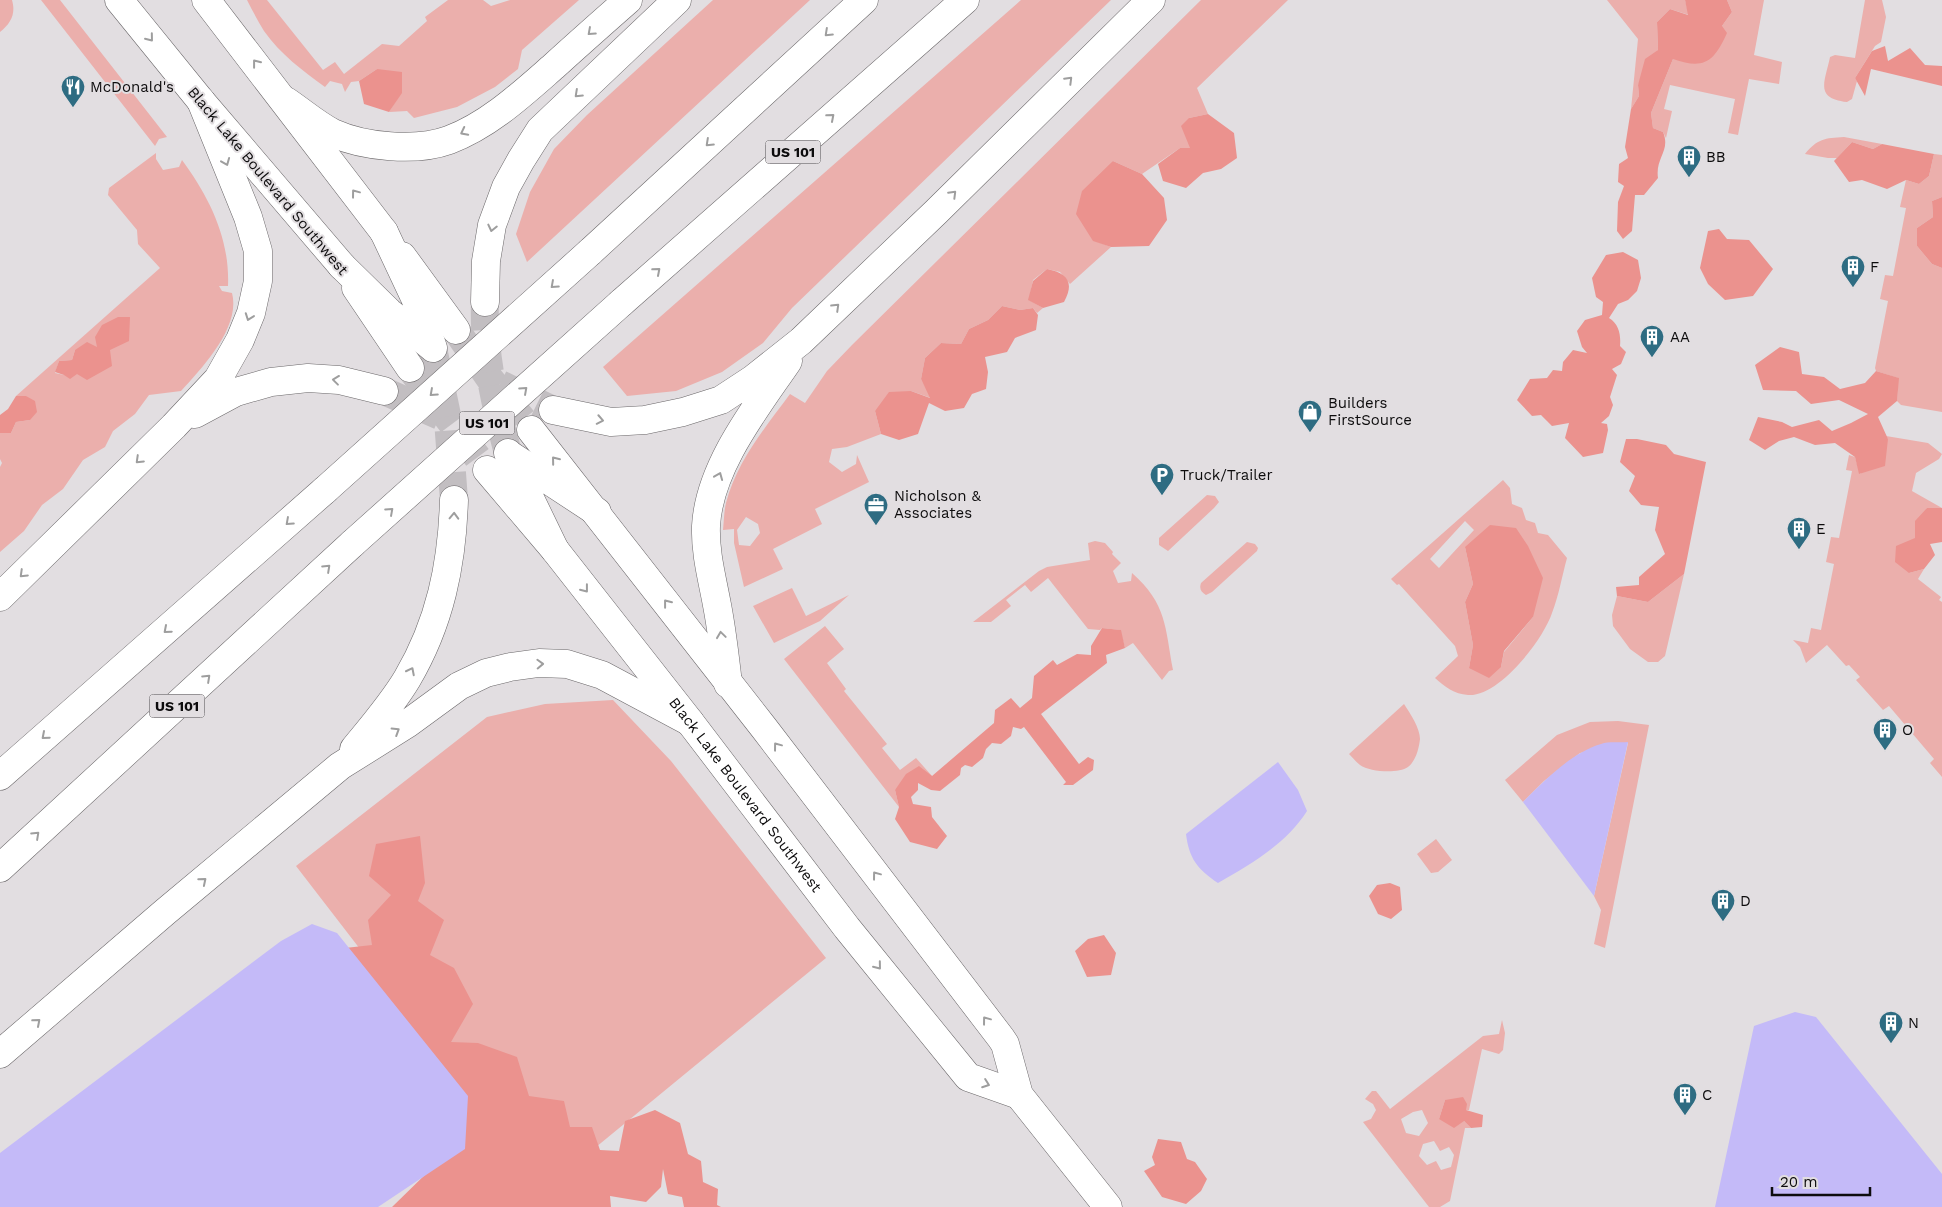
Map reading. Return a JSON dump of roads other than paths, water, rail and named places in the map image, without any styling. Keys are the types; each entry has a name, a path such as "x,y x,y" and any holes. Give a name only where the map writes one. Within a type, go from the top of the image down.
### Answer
{"main road":[{"name":"Black Lake Boulevard Southwest","path":"119,0 201,101 342,266 410,368"},
{"path":"206,0 286,101 456,330"},
{"path":"286,101 333,132 364,143 406,146 448,140 479,124 512,103 628,0"},
{"path":"484,302 486,261 492,225 506,187 540,130 677,0"},
{"path":"0,776 326,490 590,252 864,0"},
{"name":"US 101","path":"0,868 353,543 620,303 965,0"},
{"path":"553,410 611,422 645,420 684,412 721,400 753,379 801,340 936,212 1150,0"},
{"path":"0,597 174,426 218,379 240,340 258,281 258,251 248,217 201,101"},
{"path":"342,266 389,312 433,348 416,300 384,232"},
{"path":"728,684 717,605 706,551 706,524 710,502 718,476 739,434 801,340"},
{"path":"174,426 236,392 271,382 308,378 339,380 384,391"},
{"path":"531,430 597,512 1001,1038 1005,1044 1019,1095 1108,1207"},
{"path":"555,550 508,453 597,512"},
{"name":"Black Lake Boulevard Southwest","path":"488,470 555,550 690,722 847,928 968,1077 1019,1095"},
{"path":"340,766 407,679 426,641 443,595 452,544 454,500"},
{"path":"0,1054 165,912 340,766 407,724 459,686 486,673 539,663 567,664 602,675 690,722"}],"tunnel":[{"path":"485,302 488,359 494,397 508,453"},
{"path":"456,330 490,379 531,430"},
{"path":"433,348 448,420 454,500"},
{"path":"410,368 487,470"},
{"path":"500,384 553,410"},
{"path":"384,391 440,416"}],"place":[{"name":"McDonald's","path":"73,108"},
{"name":"BB","path":"1689,178"},
{"name":"F","path":"1853,288"},
{"name":"AA","path":"1652,358"},
{"name":"Builders FirstSource","path":"1310,433"},
{"name":"Truck/Trailer","path":"1162,496"},
{"name":"Nicholson & Associates","path":"876,526"},
{"name":"E","path":"1799,550"},
{"name":"O","path":"1885,751"},
{"name":"D","path":"1723,922"},
{"name":"N","path":"1891,1044"},
{"name":"C","path":"1685,1116"}]}
